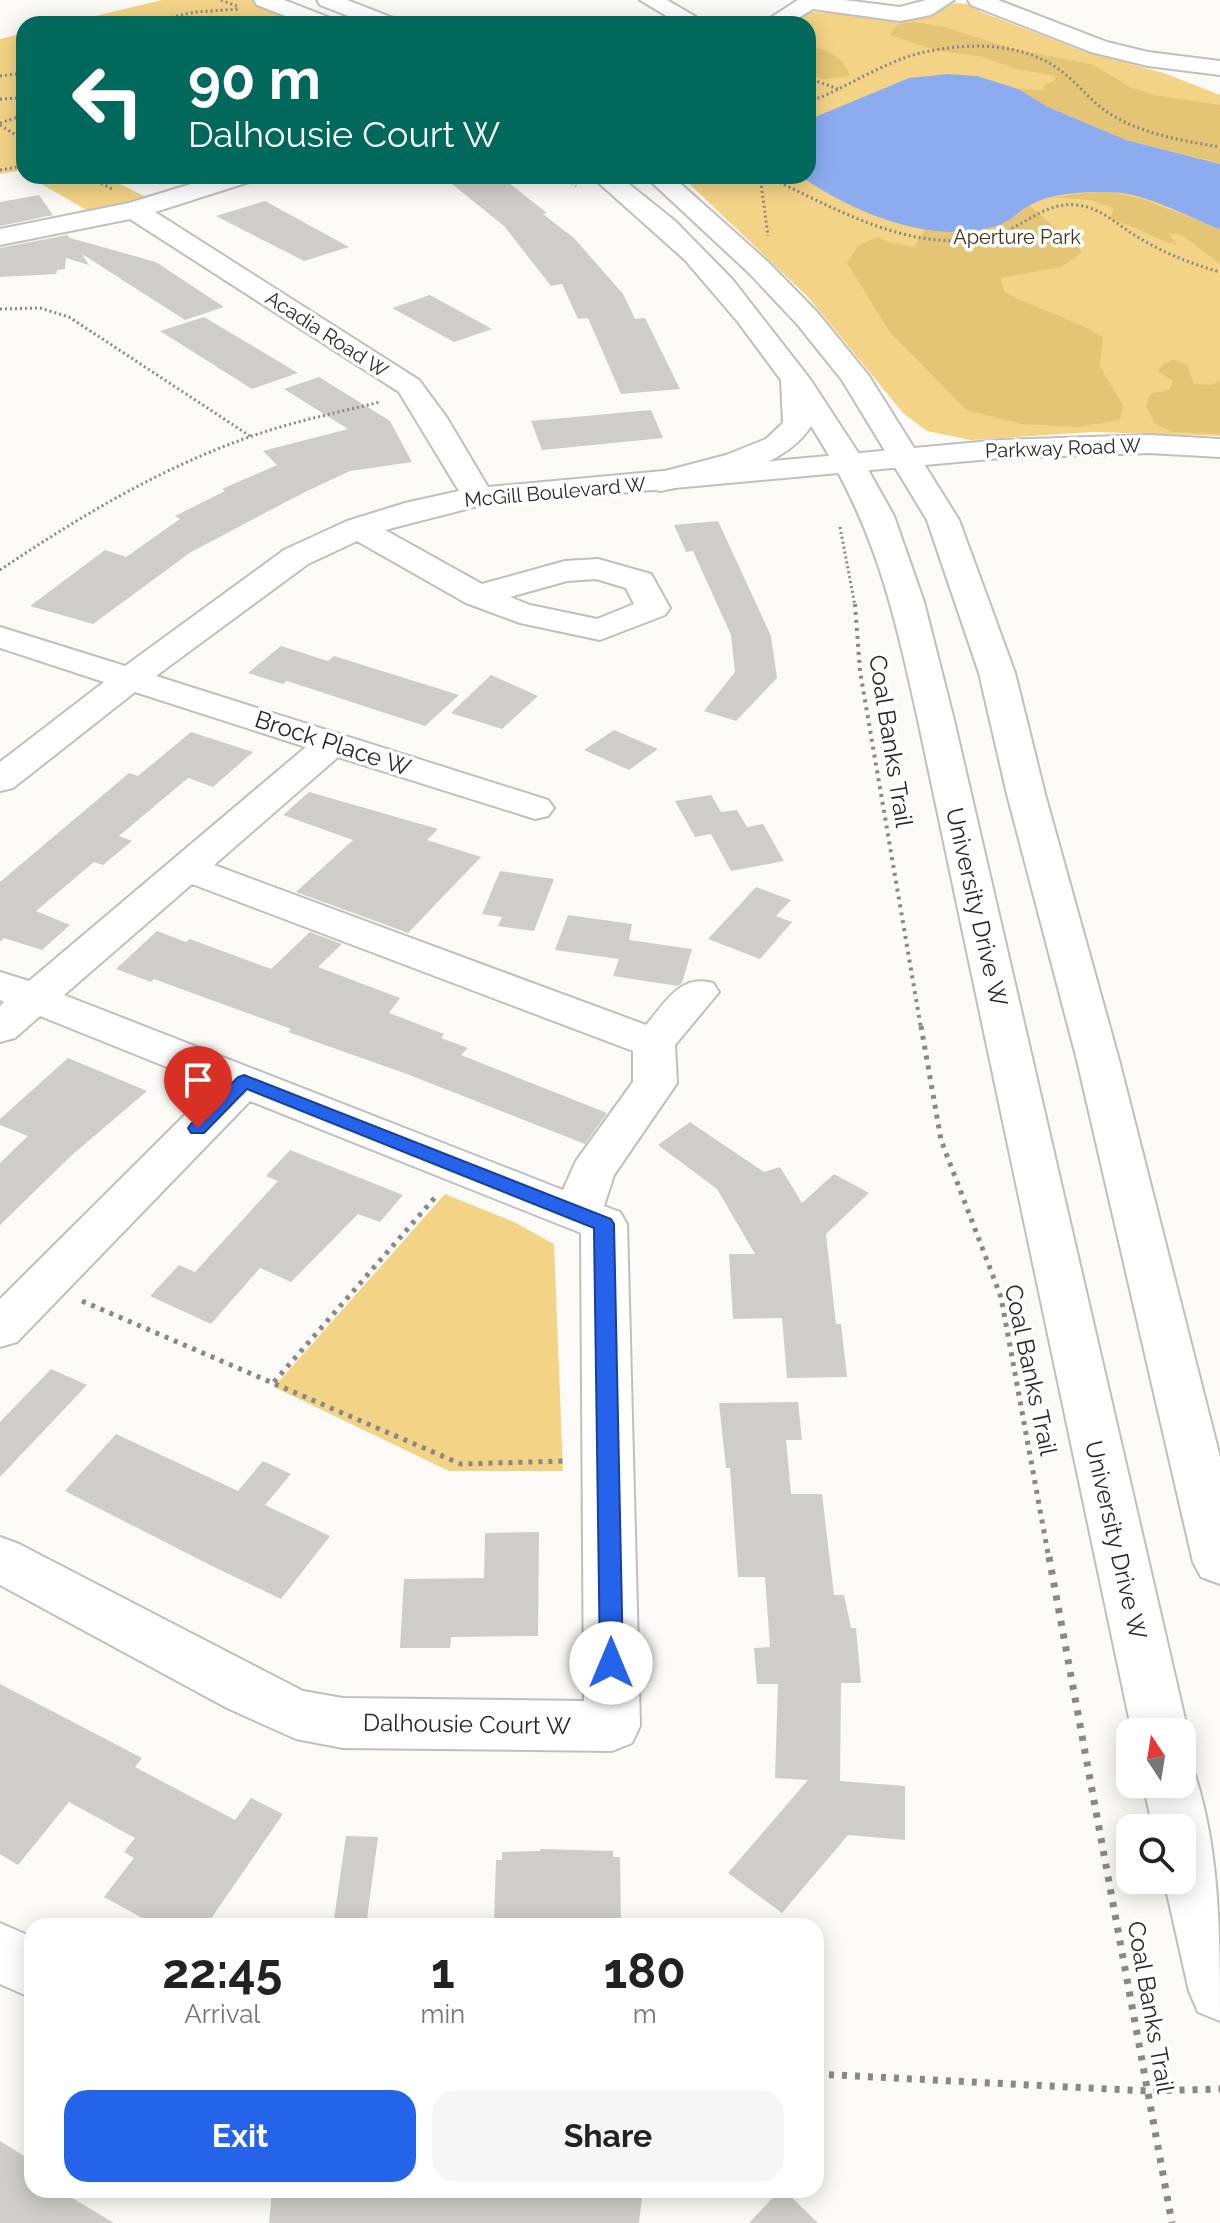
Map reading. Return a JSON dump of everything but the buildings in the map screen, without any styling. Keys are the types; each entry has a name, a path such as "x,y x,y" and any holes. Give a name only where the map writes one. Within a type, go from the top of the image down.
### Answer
{"main road":[{"path":"265,0 305,16"},
{"path":"328,0 368,16"},
{"path":"651,0 682,16"},
{"path":"786,16 812,1 900,14 923,10 943,0"},
{"path":"979,0 1099,47 1148,59 1220,68"},
{"path":"0,237 134,210 217,184"},
{"name":"University Drive W","path":"594,184 676,237 730,293 775,348 795,379 835,464 883,529 907,595 1080,1385 1157,1718"},
{"path":"666,184 759,268 807,318 854,376 943,520 997,673 1026,794 1098,1060 1220,1562"},
{"name":"Acadia Road W","path":"134,210 409,386 432,418 478,497"},
{"path":"730,293 808,363 863,431 905,457"},
{"path":"661,482 743,459 787,437 797,426 799,415 795,379"},
{"name":"Parkway Road W","path":"905,457 1078,444 1220,448"},
{"name":"McGill Boulevard W","path":"0,780 132,677 296,557 358,528 416,510 478,497 905,457"},
{"path":"835,464 868,470 896,502 944,586 981,624"},
{"path":"358,528 478,596"},
{"name":"Brock Place W","path":"0,637 535,808"},
{"path":"0,1028 16,991 189,869 331,744"},
{"path":"189,869 654,1043"},
{"name":"Dalhousie Court W","path":"0,1559 296,1714 343,1723 612,1726 604,1224 16,991"},
{"path":"578,1214 592,1172 655,1083 654,1043 698,992"},
{"path":"0,1329 244,1081"},
{"path":"1175,1798 1220,1991"},
{"path":"0,1952 24,1965"}],"path":[{"path":"177,16 244,9"},
{"path":"816,99 842,91 901,57 951,48 1003,49 1054,65 1096,104 1133,126 1220,147"},
{"path":"816,81 842,91"},
{"path":"761,184 768,236"},
{"path":"784,184 873,224 942,240 995,236 1040,211 1074,204 1098,209 1132,235 1197,266 1220,272"},
{"path":"0,309 40,308 69,317 250,437"},
{"path":"0,570 91,510 166,471 250,437 392,399"},
{"name":"Coal Banks Trail","path":"835,464 823,488 842,531 856,609 860,671 941,1140 1001,1297 1172,2223"},
{"path":"273,1382 444,1187"},
{"path":"69,1295 461,1464 571,1460"},
{"path":"824,2074 1148,2091 1220,2089"}],"green space":[{"path":"162,0 264,0 305,16 95,16"},
{"name":"Aperture Park","path":"955,3 989,6 979,11 1086,52 1164,73 1220,95 1220,436 1093,432 971,440 927,431 903,413 808,297 689,184 816,184 816,16 804,16 812,12 927,15"},
{"path":"915,22 944,27 1014,49 1091,64 1130,87 1154,95 1220,105 1220,163 1126,140 1048,107 1018,89 1045,90 1043,86 1055,80 1056,76 1017,69 979,56 938,51 890,35 898,24"},
{"path":"16,35 16,171 0,174 0,39"},
{"path":"816,48 834,55 844,64 850,76 816,77"},
{"path":"41,184 120,184 158,203 99,217"},
{"path":"1108,191 1142,199 1220,229 1220,264 1182,235 1168,233 1177,245 1110,219 1114,208 1090,200 1050,197"},
{"path":"1029,205 1059,231 1078,239 1081,253 1061,267 1001,278 1004,292 1103,337 1100,366 1123,406 1120,420 1078,427 1023,424 966,410 889,331 847,263 858,246 877,237 890,243 914,247 925,230 967,230 994,225 1007,221"},
{"path":"1173,360 1187,365 1194,384 1212,385 1220,380 1220,434 1173,432 1155,424 1146,406 1150,394 1169,390 1173,381 1158,371 1163,364"},
{"path":"445,1194 512,1221 554,1244 563,1471 449,1471 274,1387"}],"water":[{"path":"948,74 977,76 1018,89 1048,107 1126,140 1220,164 1220,229 1148,199 1104,192 1049,197 1002,224 971,231 946,232 894,222 868,213 813,184 816,184 816,117 909,78"}],"route":[{"path":"198,1128 244,1081 604,1224 611,1663"}]}
